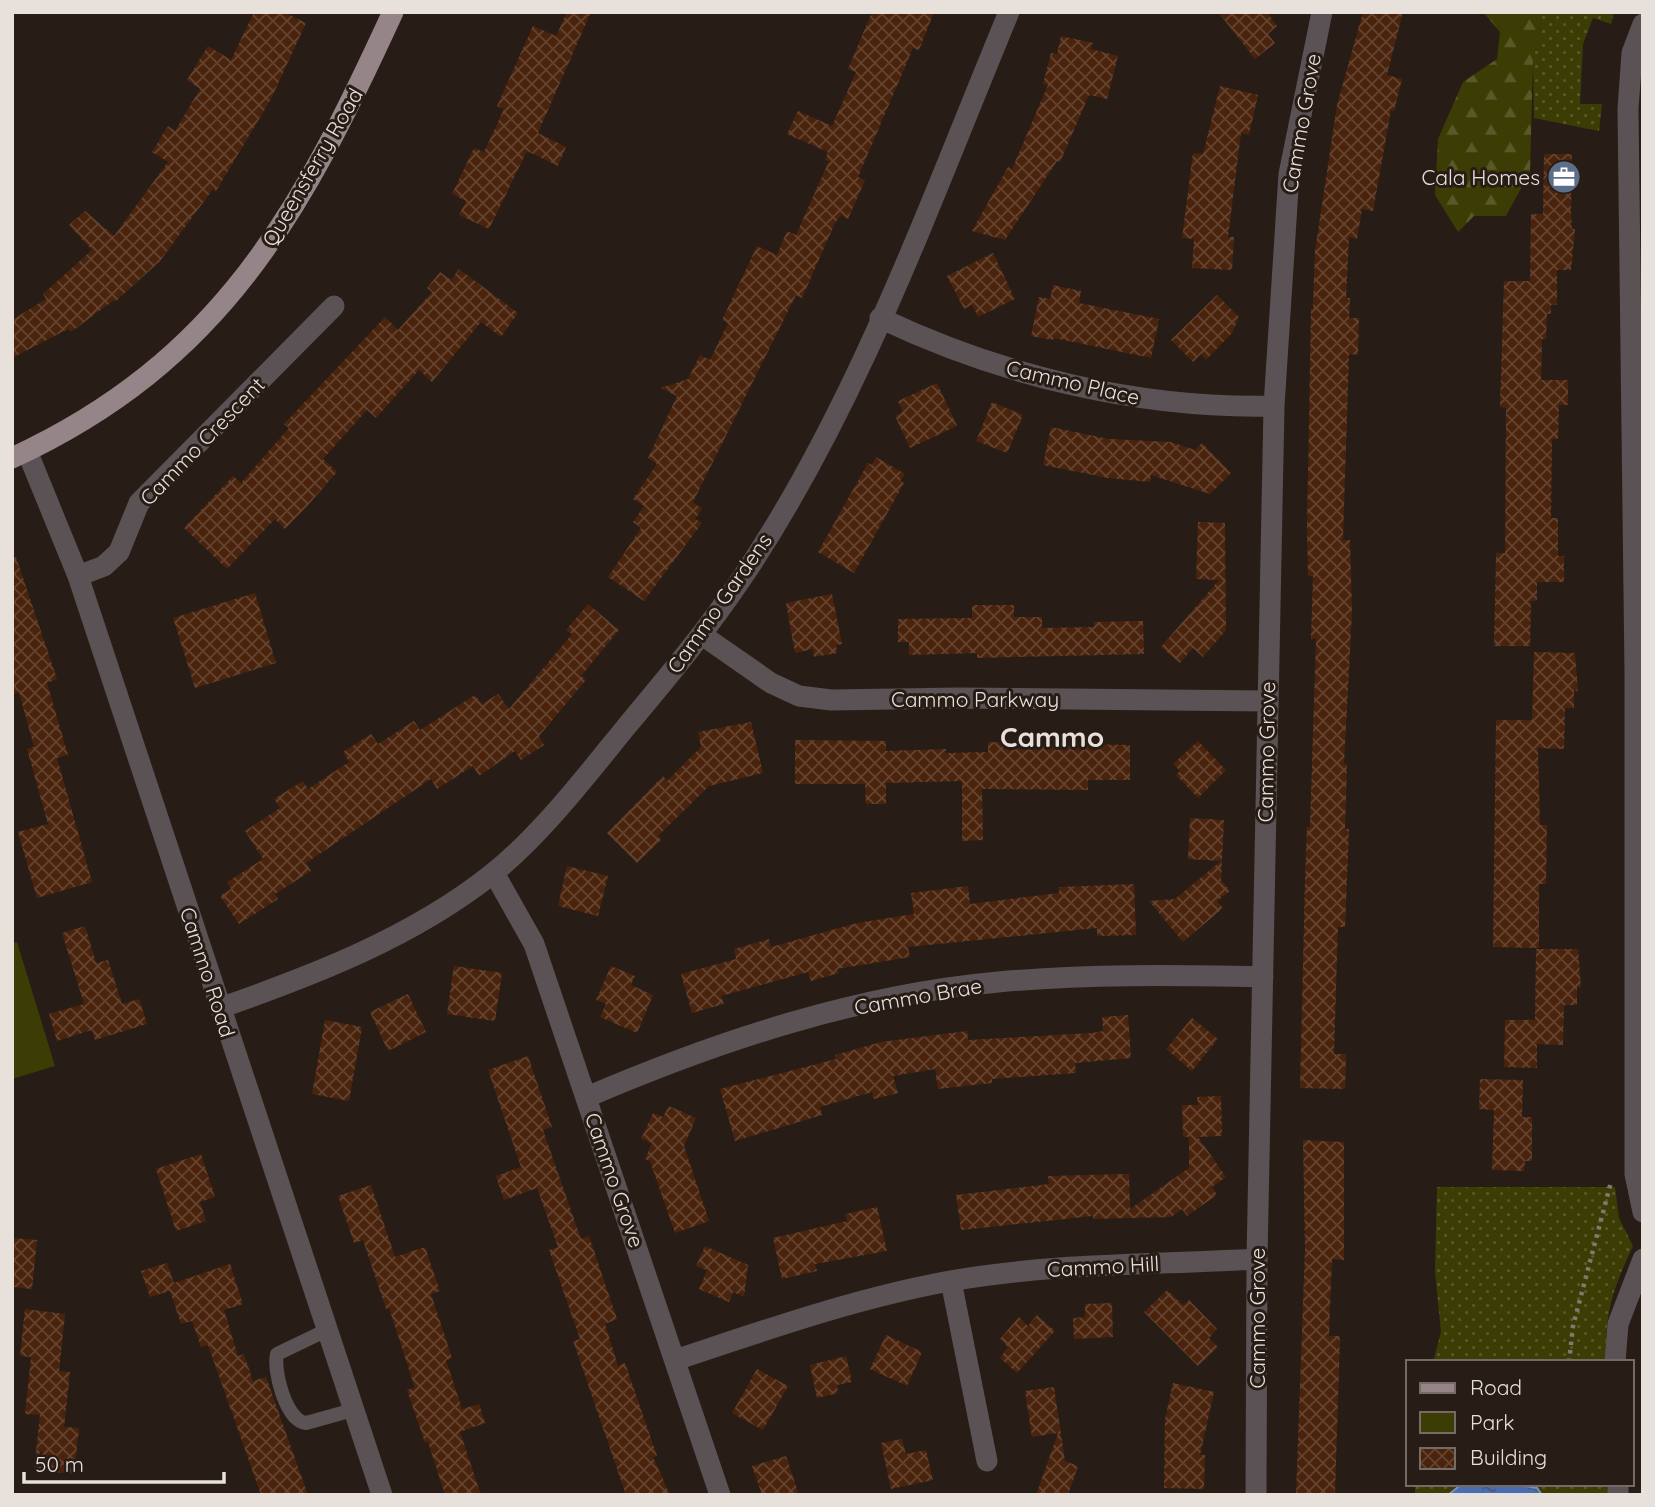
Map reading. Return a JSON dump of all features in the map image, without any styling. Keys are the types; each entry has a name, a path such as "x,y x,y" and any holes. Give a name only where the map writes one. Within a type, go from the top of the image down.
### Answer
{"main road":[{"name":"Queensferry Road","path":"20,454 87,418 162,364 221,308 286,222 342,123 393,12"}],"street":[{"name":"Cammo Gardens","path":"220,1008 350,958 435,914 494,873 573,792 702,635 745,573 795,490 880,318 1009,12"},
{"name":"Cammo Grove","path":"1256,1495 1257,1259 1274,406 1289,174 1322,12"},
{"path":"1643,24 1628,109 1638,376 1640,978 1635,1174 1643,1212"},
{"name":"Cammo Crescent","path":"78,576 104,566 119,552 139,503 334,306"},
{"name":"Cammo Place","path":"880,318 954,350 1099,391 1144,399 1274,406"},
{"name":"Cammo Road","path":"20,454 78,576 382,1495"},
{"name":"Cammo Parkway","path":"702,635 771,683 799,696 831,700 959,698 1267,701"},
{"name":"Cammo Grove","path":"494,873 534,944 720,1495"},
{"name":"Cammo Brae","path":"587,1097 700,1050 807,1018 916,994 998,982 1089,977 1263,977"},
{"name":"Cammo Hill","path":"675,1360 795,1319 866,1299 951,1281 1039,1269 1257,1259"},
{"path":"1615,1360 1618,1324 1643,1259"},
{"path":"951,1281 986,1461"}],"lane":[{"path":"327,1331 277,1354 276,1374 291,1414 299,1422 306,1423 353,1410"}],"path":[{"path":"1569,1360 1573,1326 1613,1175"}],"green space":[{"path":"1483,12 1543,12 1533,60 1530,172 1506,216 1474,216 1458,232 1435,195 1438,139 1463,82 1497,59 1500,32"},
{"path":"1543,12 1614,12 1611,24 1593,18 1583,44 1580,104 1602,104 1599,131 1534,118 1533,60"},
{"path":"17,942 55,1066 12,1079 12,943"},
{"path":"1437,1187 1615,1187 1619,1218 1633,1246 1611,1302 1606,1360 1434,1360 1441,1332 1435,1271"},
{"path":"1415,1486 1607,1486 1608,1495 1415,1495"}],"water":[{"path":"1459,1486 1525,1486 1537,1488 1542,1495 1448,1495"}],"building":[{"path":"254,12 284,12 306,23 271,99 216,191 213,189 160,261 115,302 114,300 71,332 68,329 12,358 12,320 46,299 43,294 92,250 69,225 85,211 114,236 168,162 152,152 168,126 175,131 200,89 187,80 208,46 231,60"},
{"path":"567,12 591,12 538,133 566,147 558,166 527,151 489,229 459,215 466,201 452,194 474,148 484,152 504,109 497,106 533,26 556,36"},
{"path":"872,12 934,12 919,50 913,48 858,177 865,180 848,219 841,215 835,223 802,298 796,295 693,502 702,509 695,519 702,523 644,601 608,577 641,528 633,522 644,506 633,499 657,464 648,458 677,396 661,388 688,379 700,355 710,360 728,323 722,320 757,246 777,255 787,231 796,235 829,161 825,160 828,152 787,134 798,111 832,126 856,72 848,69"},
{"path":"1218,12 1267,12 1277,26 1268,34 1275,43 1255,59"},
{"path":"1363,12 1403,12 1387,75 1402,79 1394,111 1391,110 1373,211 1362,209 1357,239 1349,237 1346,298 1350,298 1349,318 1359,318 1358,355 1349,354 1343,540 1350,540 1352,612 1344,764 1347,764 1345,829 1349,829 1345,927 1338,927 1334,1054 1346,1054 1345,1089 1300,1088 1305,881 1307,827 1310,827 1316,639 1311,639 1313,576 1308,576 1307,528 1311,309 1315,251 1337,105"},
{"path":"1061,36 1093,43 1091,49 1118,56 1107,99 1089,95 1060,162 1057,161 1005,240 972,231 1008,167 1012,169 1048,85 1043,84 1051,53 1057,54"},
{"path":"1220,86 1258,95 1249,135 1241,133 1228,237 1234,237 1232,270 1192,268 1194,239 1182,238 1193,153 1203,154"},
{"path":"1544,154 1572,154 1571,214 1572,229 1575,229 1571,270 1557,270 1557,305 1551,305 1551,314 1547,314 1546,339 1542,339 1541,380 1568,380 1568,405 1559,405 1558,439 1552,439 1551,518 1558,518 1558,556 1564,556 1564,582 1537,582 1537,601 1531,601 1530,646 1494,646 1496,553 1505,553 1506,408 1500,407 1504,281 1530,281 1531,214 1543,214"},
{"path":"993,253 1015,299 978,317 972,305 964,309 947,276"},
{"path":"459,269 518,313 501,337 481,322 432,382 419,370 376,418 367,410 323,459 337,472 309,504 285,529 275,519 227,569 184,528 233,476 241,483 289,428 284,424 385,317 398,330 432,292 427,288 440,272 451,280"},
{"path":"1053,285 1081,291 1079,303 1159,319 1151,358 1054,338 1031,336 1039,297 1050,299"},
{"path":"1217,295 1239,317 1232,333 1206,360 1201,354 1193,362 1171,340"},
{"path":"937,383 957,426 910,448 895,416 903,412 898,401"},
{"path":"992,402 1023,415 1007,453 976,441"},
{"path":"1051,427 1109,439 1171,442 1195,450 1202,443 1231,473 1210,494 1151,475 1150,482 1108,478 1043,465"},
{"path":"876,457 905,474 900,481 904,483 854,573 818,552 868,463 872,465"},
{"path":"1198,522 1225,523 1226,630 1203,657 1193,648 1180,663 1161,647 1219,580 1196,579"},
{"path":"16,557 57,679 47,683 68,755 57,758 92,882 37,898 18,832 48,824 27,749 34,747 19,692 12,695 12,558"},
{"path":"255,593 276,663 195,688 173,618"},
{"path":"832,594 842,644 836,645 837,653 814,657 813,649 795,653 786,603"},
{"path":"588,604 619,630 581,676 586,680 539,736 544,745 521,760 515,751 479,776 473,766 437,789 431,779 306,863 311,871 275,894 278,899 239,924 220,896 231,889 227,882 263,859 245,831 280,808 274,799 303,781 308,789 349,762 343,752 371,734 378,744 414,721 420,730 475,695 482,704 498,694 509,709 572,634 566,630"},
{"path":"972,605 1014,605 1014,617 1042,617 1042,628 1094,627 1094,622 1143,621 1144,654 977,658 977,653 909,655 909,642 898,642 898,619 972,618"},
{"path":"1534,652 1575,653 1578,691 1574,691 1574,708 1565,708 1564,749 1538,748 1540,825 1547,825 1546,884 1539,884 1539,948 1493,947 1496,720 1532,720"},
{"path":"751,722 763,773 709,786 658,836 661,840 637,863 607,833 663,776 667,781 701,747 698,732"},
{"path":"795,740 886,741 886,751 946,749 946,753 988,752 988,742 1130,745 1130,780 1088,780 1088,790 982,789 983,840 962,841 962,781 886,783 886,804 866,804 865,784 795,784"},
{"path":"1198,741 1226,770 1198,798 1176,775 1180,771 1173,764"},
{"path":"1190,818 1224,820 1221,880 1230,891 1217,901 1223,908 1183,942 1149,901 1175,899 1221,861 1188,859"},
{"path":"567,866 608,876 598,916 558,906"},
{"path":"1134,884 1136,935 1097,936 1097,928 908,947 910,957 837,969 839,973 811,981 808,972 721,996 724,1004 692,1013 681,974 736,959 734,949 769,939 771,947 857,923 914,914 911,893 968,886 970,904 1059,893 1059,887"},
{"path":"85,926 96,963 108,960 122,1004 139,999 147,1024 95,1040 92,1030 57,1041 49,1014 84,1004 62,933"},
{"path":"1536,949 1578,949 1581,987 1577,987 1577,1005 1564,1005 1563,1045 1537,1044 1537,1068 1504,1067 1505,1020 1535,1020"},
{"path":"454,966 502,973 495,1021 447,1014"},
{"path":"611,966 635,976 631,985 653,995 637,1033 600,1017 606,1004 596,1000"},
{"path":"408,994 426,1032 388,1051 370,1012"},
{"path":"1128,1015 1131,1058 1075,1063 1076,1073 992,1079 992,1083 938,1089 935,1069 893,1076 898,1093 874,1099 872,1092 820,1107 822,1115 735,1141 720,1089 836,1059 835,1055 881,1042 967,1031 968,1040 1092,1033 1103,1031 1102,1017"},
{"path":"1192,1018 1218,1039 1192,1071 1166,1049"},
{"path":"325,1020 362,1027 349,1101 312,1094"},
{"path":"528,1056 552,1127 543,1130 581,1239 589,1236 617,1319 605,1324 618,1366 625,1363 657,1456 653,1457 670,1495 626,1495 573,1341 580,1339 549,1250 558,1247 537,1188 504,1200 496,1176 521,1167 488,1070"},
{"path":"1480,1079 1523,1080 1522,1117 1532,1117 1532,1161 1525,1161 1524,1171 1492,1170 1494,1110 1479,1109"},
{"path":"1221,1096 1222,1136 1198,1137 1226,1177 1212,1187 1217,1195 1187,1216 1182,1209 1171,1217 1093,1219 1093,1216 961,1230 956,1195 1049,1184 1048,1176 1129,1174 1130,1209 1189,1168 1189,1137 1183,1137 1182,1105 1198,1105 1197,1097"},
{"path":"669,1106 696,1118 684,1146 709,1221 675,1233 650,1161 645,1159 652,1143 641,1139 653,1113 663,1117"},
{"path":"1303,1140 1344,1142 1344,1260 1332,1259 1329,1336 1340,1336 1335,1495 1296,1495 1305,1249"},
{"path":"201,1154 215,1197 200,1202 206,1221 176,1231 156,1169"},
{"path":"371,1185 395,1257 425,1247 440,1291 431,1294 452,1358 446,1360 462,1409 479,1404 485,1423 460,1432 481,1495 445,1495 407,1390 415,1388 389,1308 386,1309 363,1240 354,1243 338,1196"},
{"path":"877,1207 887,1251 815,1264 817,1271 782,1279 773,1238 847,1221 845,1214"},
{"path":"12,1238 37,1240 32,1289 12,1287"},
{"path":"705,1246 748,1265 744,1297 733,1292 729,1302 699,1289 707,1270 696,1266"},
{"path":"167,1263 174,1283 230,1264 243,1304 224,1310 238,1356 244,1354 253,1381 266,1377 308,1495 261,1495 208,1345 201,1347 192,1321 181,1324 170,1291 150,1297 141,1271"},
{"path":"1167,1290 1183,1305 1189,1300 1217,1329 1209,1338 1218,1347 1198,1366 1144,1312"},
{"path":"1112,1303 1113,1337 1074,1339 1073,1318 1085,1317 1085,1304"},
{"path":"25,1309 65,1314 59,1371 70,1372 64,1427 79,1428 74,1474 34,1470 40,1415 25,1414 31,1357 20,1356"},
{"path":"1037,1315 1055,1331 1017,1373 1000,1358 1008,1347 1000,1339 1019,1317 1028,1326"},
{"path":"886,1335 922,1352 907,1386 870,1369"},
{"path":"846,1356 852,1382 837,1385 838,1393 817,1398 810,1365"},
{"path":"757,1369 788,1386 763,1430 732,1413"},
{"path":"1173,1383 1214,1392 1200,1455 1205,1455 1204,1489 1164,1488 1165,1419"},
{"path":"1054,1387 1065,1461 1078,1466 1068,1495 1036,1495 1058,1433 1032,1437 1025,1391"},
{"path":"902,1439 906,1454 926,1450 933,1480 891,1489 881,1443"},
{"path":"786,1456 799,1495 762,1495 752,1466"}],"place":[{"name":"Cala Homes","path":"1564,177"}],"district":[{"name":"Cammo","path":"1052,736"}]}
